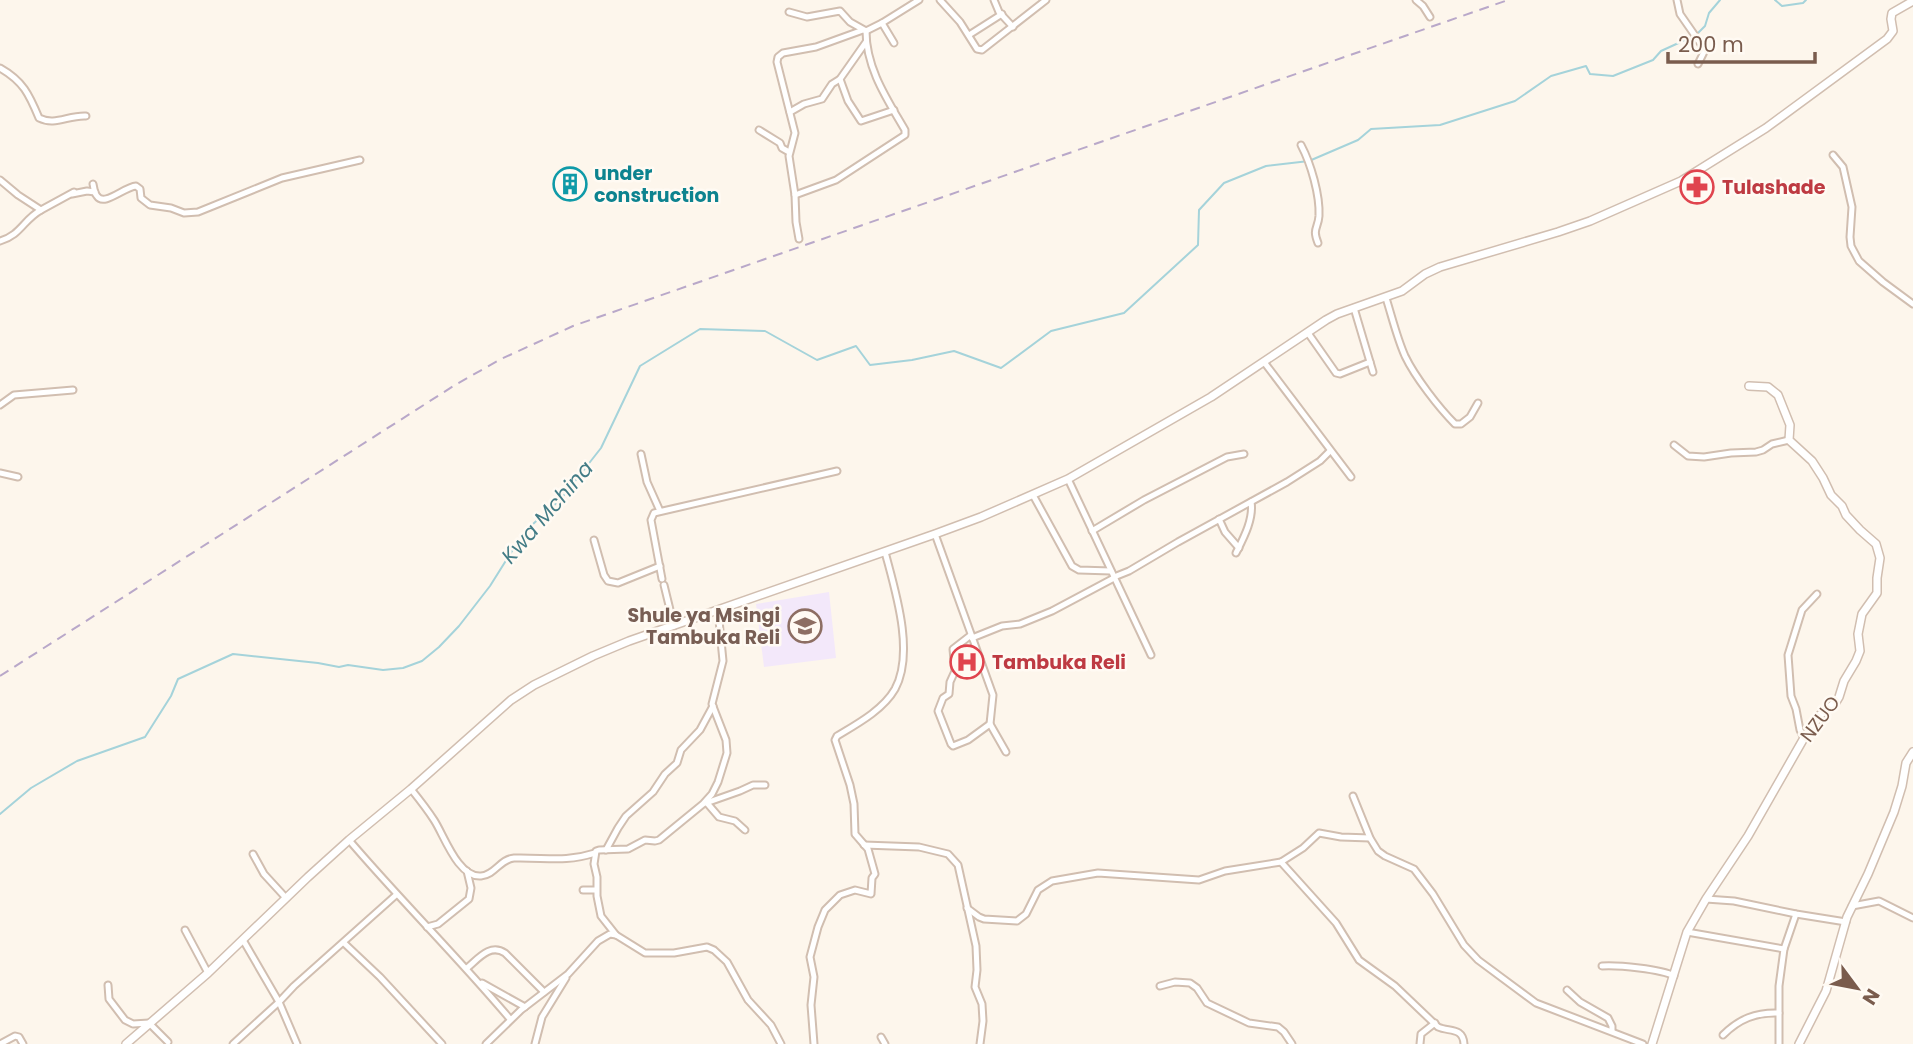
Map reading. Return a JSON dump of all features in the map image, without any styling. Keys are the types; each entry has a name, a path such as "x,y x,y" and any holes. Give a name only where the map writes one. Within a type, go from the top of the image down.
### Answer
{"street":[{"path":"799,239 789,152 795,133 778,62 780,55 817,47 882,23 919,0"},
{"path":"940,0 977,48 982,50 1046,0"},
{"path":"994,0 1013,27"},
{"path":"1416,0 1430,17"},
{"path":"1677,0 1681,14 1705,50 1698,64"},
{"path":"126,1044 208,973 349,841 511,700 534,685 605,651 935,534 1033,495 1068,479 1211,397 1326,320 1402,291 1440,267 1590,221 1681,181 1766,128 1887,40 1893,33 1892,13 1913,1"},
{"path":"789,12 807,17 840,11 850,22 864,30"},
{"path":"969,35 1002,14"},
{"path":"882,23 894,43"},
{"path":"795,195 836,180 903,137 905,130 873,70 864,30"},
{"path":"790,112 804,104 822,99 866,42"},
{"path":"0,68 23,85 39,118 58,122 69,117 86,116"},
{"path":"840,79 848,101 861,121 894,110"},
{"path":"759,130 780,142 782,148 789,152"},
{"path":"1301,145 1309,161 1317,197 1319,218 1314,231 1318,243"},
{"path":"1833,155 1843,167 1852,207 1850,237 1859,261 1913,304"},
{"path":"93,184 98,198 106,200 128,187 136,186 140,189 141,198 150,205 184,213 214,206 282,178 360,160"},
{"path":"0,180 41,210"},
{"path":"0,241 20,231 27,220 41,210 73,193 95,192"},
{"path":"1386,298 1410,366 1446,414 1456,425 1461,424 1470,417 1478,403"},
{"path":"1354,308 1373,372"},
{"path":"1308,333 1336,373 1351,371 1370,362"},
{"path":"1264,362 1351,477"},
{"path":"1674,445 1688,456 1697,457 1756,452 1789,440 1790,425 1778,395 1768,387 1749,386"},
{"path":"0,405 14,395 73,390"},
{"name":"NZUO","path":"1652,1044 1687,932 1748,836 1804,738 1820,715 1836,702 1860,651 1858,634 1862,614 1877,593 1880,558 1876,544 1846,515 1812,461 1789,440"},
{"path":"990,723 968,740 953,746 951,744 938,711 943,698 950,694 950,682 955,671 955,647 971,636 1002,626 1020,624 1052,611 1113,575 1129,571 1304,471 1330,451"},
{"path":"641,454 647,482 660,511"},
{"path":"1092,531 1144,500 1227,457 1244,454"},
{"path":"674,626 660,566 653,513 837,471"},
{"path":"0,473 18,477"},
{"path":"1068,479 1151,655"},
{"path":"1033,495 1073,566 1079,570 1113,575"},
{"path":"1219,519 1237,550 1251,515 1251,502"},
{"path":"935,534 993,695 990,723 1006,752"},
{"path":"594,540 608,581 618,583 660,566"},
{"path":"814,1044 811,1005 814,977 810,957 818,927 825,910 840,895 855,890 871,894 874,874 868,849 855,834 852,794 835,740 867,717 894,691 900,674 903,646 900,617 885,551"},
{"path":"1804,738 1791,696 1788,655 1802,610 1817,594"},
{"path":"411,789 435,822 454,858 467,871 482,876 508,858 560,860 595,853 598,850 628,849 645,841 657,841 705,803 716,786 727,748 712,698 723,661 719,610"},
{"path":"606,850 626,816 653,792 665,774 677,763 681,750 700,730 713,706"},
{"path":"1799,1044 1826,991 1846,922 1894,812 1906,763 1913,752"},
{"path":"705,803 753,785 765,785"},
{"path":"1353,796 1378,851 1406,864 1420,875 1464,945 1478,960 1536,1003 1643,1044"},
{"path":"705,803 723,820 735,821 745,830"},
{"path":"967,908 985,919 1017,920 1026,914 1042,886 1061,878 1098,873 1199,880 1225,871 1281,862 1303,848 1319,833 1370,838"},
{"path":"349,841 510,1018"},
{"path":"864,845 910,846 948,854 960,869 977,957 975,987 982,1004 983,1021 980,1044"},
{"path":"595,853 596,890 603,920 616,935 645,953 674,953 707,947 714,950 726,962 748,1000 771,1025 780,1044"},
{"path":"253,854 264,874 286,898"},
{"path":"1281,862 1336,923 1359,960 1395,986 1440,1028 1456,1031 1462,1036 1464,1044"},
{"path":"427,927 438,925 470,898 467,871"},
{"path":"583,890 596,890"},
{"path":"233,1044 396,895"},
{"path":"1706,899 1734,901 1846,922"},
{"path":"1852,906 1879,901 1913,918"},
{"path":"1779,1044 1779,986 1784,949 1796,914"},
{"path":"185,930 208,973"},
{"path":"1687,932 1784,949"},
{"path":"486,1044 510,1018 568,974 602,938 616,935"},
{"path":"243,940 279,1003 296,1044"},
{"path":"344,943 380,977 442,1044"},
{"path":"467,968 492,949 498,949 544,992"},
{"path":"1602,966 1654,970 1674,976"},
{"path":"535,1044 542,1017 568,974"},
{"path":"479,982 525,1007"},
{"path":"1160,986 1175,982 1190,983 1198,988 1207,1003 1249,1023 1278,1027 1292,1044"},
{"path":"108,985 110,1001 125,1020 133,1024 149,1023 168,1042"},
{"path":"1567,990 1580,1002 1608,1018 1612,1031"},
{"path":"1723,1035 1748,1017 1779,1013"},
{"path":"1420,1044 1421,1034 1435,1023"},
{"path":"0,1044 15,1036 19,1037 23,1044"},
{"path":"881,1037 885,1044"}],"shaded area":[{"path":"829,592 836,658 764,667 756,604"},
{"name":"Tambuka Reli","path":"974,646 980,673 960,677 954,651"}],"waterway":[{"name":"Kwa Mchina","path":"0,814 31,788 77,761 145,737 171,696 178,679 233,654 383,670 403,668 422,661 459,626 490,586 524,532 561,499 601,448 640,366 700,329 765,331 817,360 856,346 870,365 954,351 1001,368 1051,331 1124,313 1198,245 1199,210 1224,183 1266,166 1309,161 1358,140 1371,129 1440,125 1515,101 1551,76 1586,66 1590,74 1613,76 1653,60 1661,51 1696,35 1705,26 1709,13 1720,0"},
{"name":"Kwa Mchina","path":"1775,0 1782,6 1803,3 1806,0"}],"railway":[{"path":"0,676 455,385 501,359 573,326 1508,0"}],"place":[{"name":"under construction","path":"570,184"},
{"name":"Tulashade","path":"1697,187"},
{"name":"Shule ya Msingi Tambuka Reli","path":"805,626"},
{"name":"Tambuka Reli","path":"967,662"}]}
